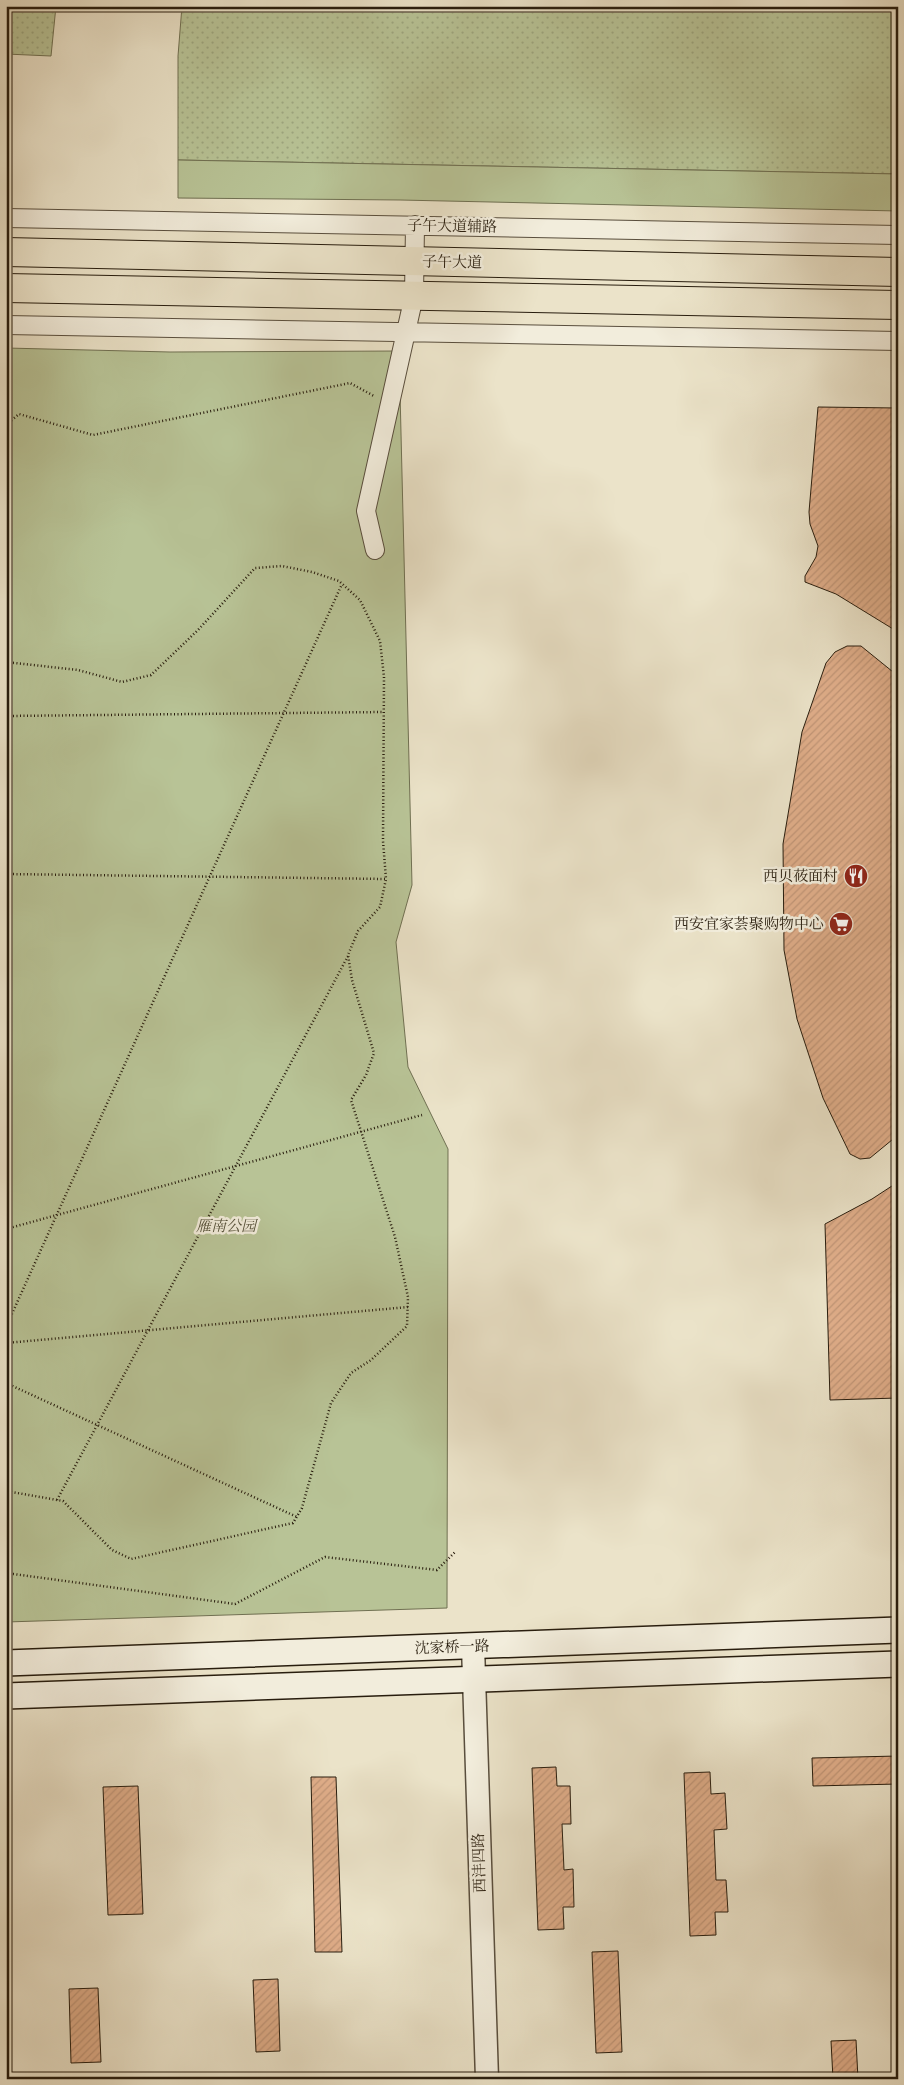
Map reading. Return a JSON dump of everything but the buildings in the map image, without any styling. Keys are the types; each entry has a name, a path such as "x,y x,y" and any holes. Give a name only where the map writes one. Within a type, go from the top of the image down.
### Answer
{"main road":[{"name":"子午大道","path":"6,252 898,272"},
{"path":"6,288 898,305"},
{"name":"沈家桥一路","path":"6,1663 898,1630"},
{"path":"6,1696 898,1664"}],"street":[{"name":"子午大道辅路","path":"6,218 898,235"},
{"path":"375,550 366,511 414,296 415,225"},
{"path":"6,325 898,341"},
{"name":"西沣四路","path":"473,1646 486,2079"}],"path":[{"path":"6,425 20,414 93,435 350,383 380,399"},
{"path":"6,662 78,670 122,682 150,675 198,630 256,568 282,566 312,572 339,581 360,600 380,641 384,678 383,841 386,879 380,907 358,931 348,955 57,1500"},
{"path":"6,1327 342,584"},
{"path":"6,716 383,712"},
{"path":"6,874 386,879"},
{"path":"6,1491 62,1501 112,1550 131,1559 293,1523 297,1517 302,1508 331,1403 351,1373 371,1360 408,1326 408,1297 395,1237 351,1100 366,1074 374,1054 352,980 348,955"},
{"path":"6,1229 422,1115"},
{"path":"6,1343 408,1307"},
{"path":"6,1383 297,1517"},
{"path":"6,1573 235,1604 326,1557 437,1570 456,1551"}],"green space":[{"path":"6,6 56,6 51,56 6,54"},
{"path":"182,6 898,6 898,174 178,160 178,56"},
{"path":"178,160 898,174 898,211 400,200 178,198"},
{"name":"雁南公园","path":"6,348 170,352 399,351 412,885 396,942 408,1067 448,1149 447,1608 6,1622"}],"place":[{"name":"西贝莜面村","path":"856,876"},
{"name":"西安宜家荟聚购物中心","path":"841,924"}]}
